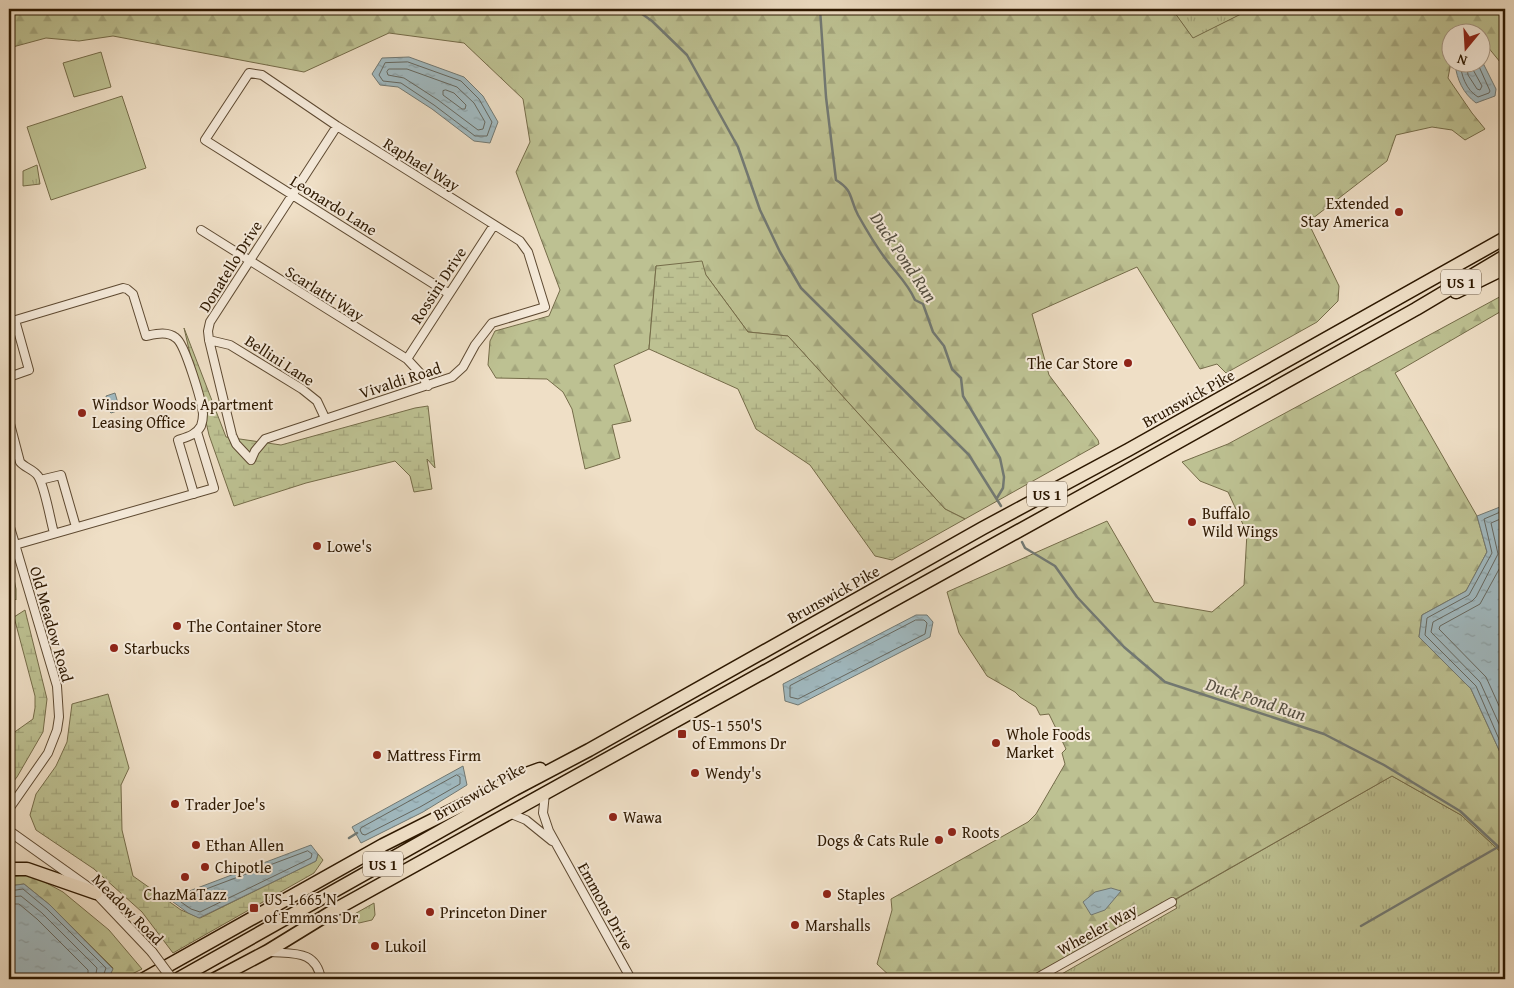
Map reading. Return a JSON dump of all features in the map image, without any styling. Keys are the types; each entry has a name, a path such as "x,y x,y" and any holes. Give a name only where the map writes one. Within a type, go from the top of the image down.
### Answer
{"highway":[{"name":"Brunswick Pike","path":"178,979 983,528 1154,436 1505,238"},
{"name":"Brunswick Pike","path":"215,979 268,951 338,908 1416,309 1505,256"},
{"path":"1416,309 1476,284 1505,268"},
{"path":"144,979 383,845 518,777 589,750"},
{"path":"9,869 27,869 96,893"}],"street":[{"name":"Raphael Way","path":"206,140 248,73 262,76 337,126 520,241 528,252 545,307"},
{"name":"Donatello Drive","path":"251,460 236,444 232,434 209,340 210,322 337,126"},
{"name":"Leonardo Lane","path":"206,140 448,293"},
{"name":"Rossini Drive","path":"407,360 448,293 494,225"},
{"name":"Scarlatti Way","path":"201,230 407,360 420,373 428,386"},
{"path":"9,392 9,376 29,370 12,321 127,288 133,294 146,336 170,334 182,344 203,413 197,432 178,440 194,494"},
{"name":"Vivaldi Road","path":"251,460 255,450 265,439 452,377 463,367 475,345 492,323 545,307"},
{"name":"Bellini Lane","path":"209,340 230,345 302,389 317,401 325,418"},
{"path":"9,420 20,462 33,470 40,480 54,533"},
{"path":"15,544 214,488 197,432"},
{"path":"40,480 61,475 76,527"},
{"name":"Old Meadow Road","path":"9,524 57,686 59,717 57,730 48,753 9,809"},
{"name":"Emmons Drive","path":"545,793 543,813 549,831 631,979"},
{"name":"Emmons Drive","path":"509,813 526,820 557,846"},
{"name":"Meadow Road","path":"9,831 96,893 152,952 172,979"},
{"name":"Wheeler Way","path":"1034,979 1172,902"},
{"path":"268,951 305,954 315,962 321,979"}],"green space":[{"path":"9,9 1172,9 1193,38 1251,9 1505,9 1505,68 1492,52 1492,22 1442,22 1442,72 1449,72 1448,78 1485,129 1465,140 1452,130 1432,127 1396,135 1387,161 1308,222 1339,286 1338,301 1317,322 1226,373 1217,364 1200,369 1137,267 1032,314 1049,375 1098,440 1099,444 965,519 945,509 788,336 748,332 706,275 656,266 649,349 614,365 631,421 612,425 620,458 585,469 572,409 563,392 547,379 496,378 488,365 490,341 495,331 549,316 560,290 516,172 530,142 523,99 464,43 389,33 304,72 113,36 79,41 46,38 9,48"},
{"path":"1172,9 1251,9 1193,39"},
{"path":"101,52 111,87 74,97 63,63"},
{"path":"122,96 146,168 51,200 27,127"},
{"path":"37,165 40,184 23,186 23,171"},
{"path":"702,261 706,275 748,332 788,336 945,509 965,519 892,560 875,556 810,465 756,429 738,389 649,349 656,266"},
{"path":"1505,294 1505,309 1395,373 1477,516 1487,552 1466,591 1422,615 1419,637 1471,689 1505,763 1505,856 1461,815 1392,776 1035,979 893,979 877,964 892,910 891,899 1028,822 1036,814 1065,764 1062,753 1066,749 1049,714 1040,715 1036,707 987,676 959,633 947,592 1107,521 1154,602 1212,612 1244,585 1247,533 1228,492 1200,481 1182,462 1228,444"},
{"path":"184,328 226,437 281,445 428,406 435,468 427,459 432,489 414,492 410,476 395,461 306,483 234,506 209,435"},
{"path":"9,554 16,589 16,600 10,591 9,585"},
{"path":"25,610 47,699 43,732 17,777 9,787 9,736 33,719 35,708 35,696 14,617"},
{"path":"108,694 129,768 121,785 122,830 133,876 181,910 200,918 316,861 318,854 323,860 314,873 173,953 142,912 94,869 36,830 30,815 36,794 56,766 67,742 72,704"},
{"path":"1392,776 1461,815 1505,856 1505,979 1053,979 1177,908 1173,902 1180,897"},
{"path":"30,874 63,892 109,930 142,969 122,979 104,979 111,973 113,968 50,905 24,884 9,886 9,877"},
{"path":"374,903 375,915 372,920 359,923 351,918 351,916"}],"water":[{"path":"409,57 464,77 483,96 498,122 490,143 474,141 432,109 398,87 380,85 372,74 382,58"},
{"path":"1456,72 1488,72 1496,89 1495,96 1476,103 1461,86"},
{"path":"115,393 120,410 111,413 106,396"},
{"path":"1505,505 1505,763 1471,689 1419,637 1422,615 1466,591 1487,552 1477,516"},
{"path":"916,615 927,615 933,622 930,637 798,705 785,701 783,684"},
{"path":"463,766 467,785 423,812 361,843 352,827"},
{"path":"311,845 318,854 316,861 199,918 188,913 169,899 168,895 184,893"},
{"path":"24,884 50,905 113,969 111,973 104,979 9,979 9,886"},
{"path":"1111,888 1121,891 1105,910 1091,915 1083,902 1095,892"}],"waterway":[{"path":"635,9 652,21 687,55 738,147 760,210 780,252 801,288 969,455 1001,506"},
{"name":"Duck Pond Run","path":"820,9 826,97 836,180 848,191 858,215 880,251 906,284 915,300 923,304 933,332 944,346 952,369 961,378 963,396 1000,458 1004,477 1003,488 997,498"},
{"name":"Duck Pond Run","path":"1022,542 1025,548 1055,566 1077,597 1124,647 1165,682 1324,734 1384,765 1460,811 1505,853"},
{"path":"349,838 357,833"},
{"path":"1361,926 1498,847"}],"place":[{"name":"Extended Stay America","path":"1399,212"},
{"name":"The Car Store","path":"1128,363"},
{"name":"Windsor Woods Apartment Leasing Office","path":"82,413"},
{"name":"Buffalo Wild Wings","path":"1192,522"},
{"name":"Lowe's","path":"317,546"},
{"name":"The Container Store","path":"177,626"},
{"name":"Starbucks","path":"114,648"},
{"name":"US-1 550'S of Emmons Dr","path":"682,734"},
{"name":"Whole Foods Market","path":"996,743"},
{"name":"Mattress Firm","path":"377,755"},
{"name":"Wendy's","path":"695,773"},
{"name":"Trader Joe's","path":"175,804"},
{"name":"Wawa","path":"613,817"},
{"name":"Roots","path":"952,832"},
{"name":"Dogs & Cats Rule","path":"939,840"},
{"name":"Ethan Allen","path":"196,845"},
{"name":"Chipotle","path":"205,867"},
{"name":"ChazMaTazz","path":"185,877"},
{"name":"Staples","path":"827,894"},
{"name":"US-1 665'N of Emmons Dr","path":"254,908"},
{"name":"Princeton Diner","path":"430,912"},
{"name":"Marshalls","path":"795,925"},
{"name":"Lukoil","path":"375,946"}]}
